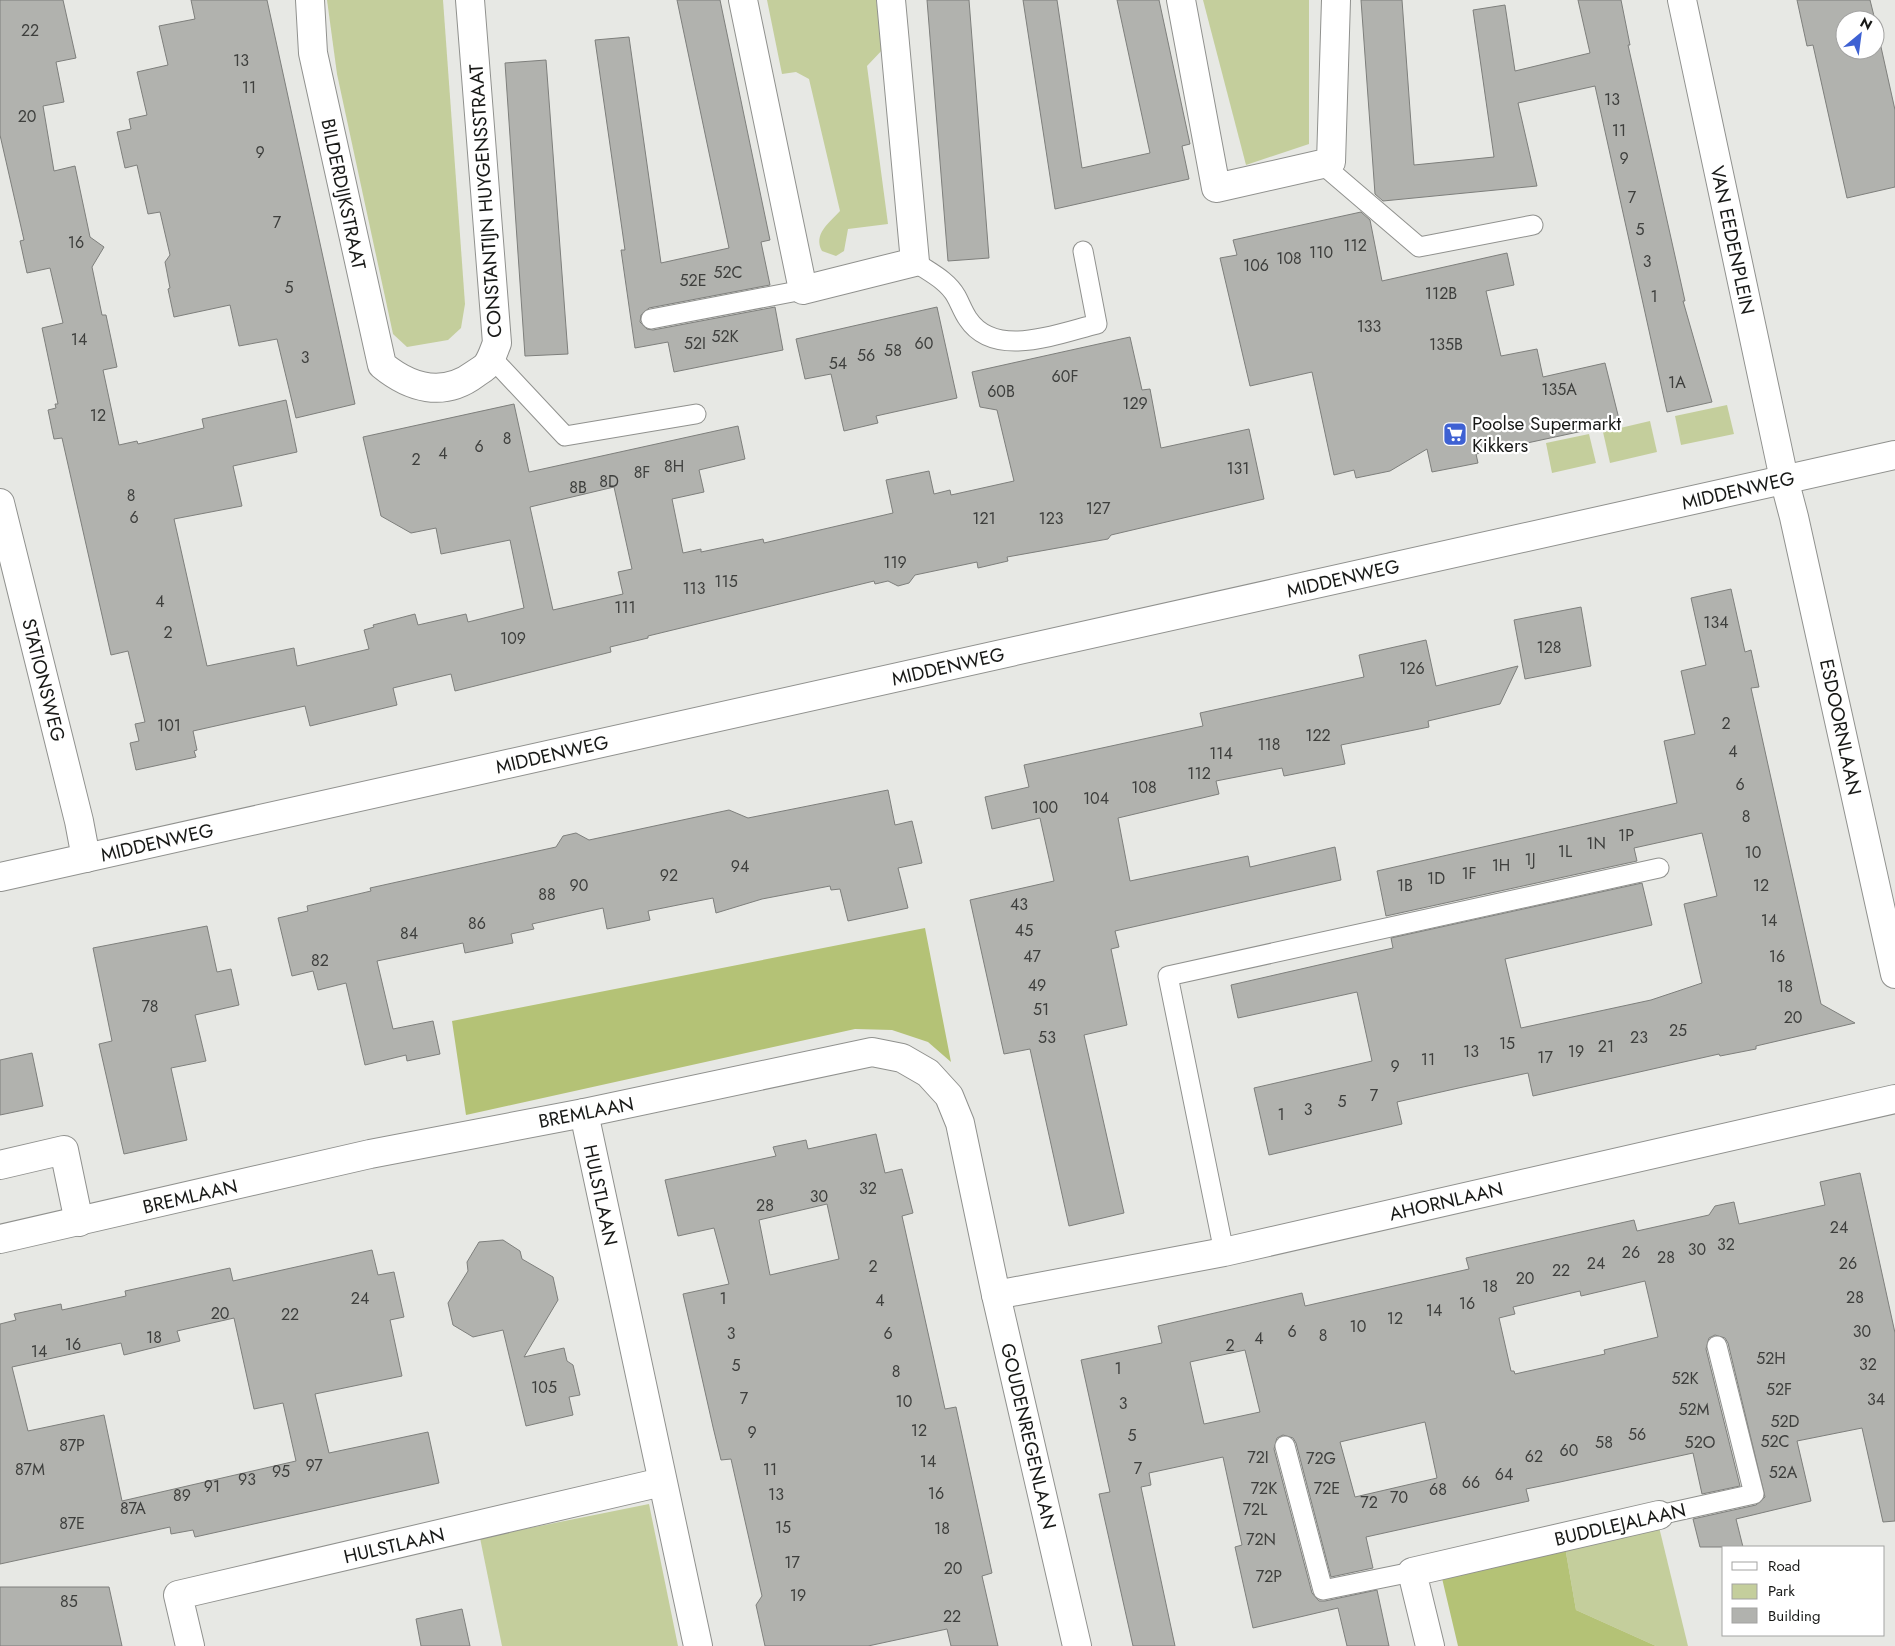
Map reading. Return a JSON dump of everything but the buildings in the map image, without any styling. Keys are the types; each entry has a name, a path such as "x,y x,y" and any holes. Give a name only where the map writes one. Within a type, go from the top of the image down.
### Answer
{"street":[{"name":"BILDERDIJKSTRAAT","path":"310,0 313,53 382,365 399,379"},
{"name":"CONSTANTIJN HUYGENSSTRAAT","path":"399,379 420,387 443,388 467,380 487,366 497,343 470,0"},
{"path":"743,0 803,290 915,262 891,0"},
{"path":"1181,0 1216,188 1331,162 1336,0"},
{"name":"VAN EEDENPLEIN","path":"1682,0 1784,479"},
{"name":"MIDDENWEG","path":"0,877 1895,455"},
{"name":"ESDOORNLAAN","path":"1784,479 1836,702 1895,974"},
{"name":"STATIONSWEG","path":"0,503 79,822 86,858"},
{"name":"BREMLAAN","path":"0,1239 370,1154 584,1114 872,1052 902,1058 928,1073 948,1096 960,1124 981,1226"},
{"name":"AHORNLAAN","path":"996,1295 1224,1252 1895,1099"},
{"name":"HULSTLAAN","path":"584,1114 698,1646"},
{"path":"0,1165 64,1150 79,1222"},
{"name":"GOUDENREGENLAAN","path":"981,1226 1077,1646"},
{"name":"HULSTLAAN","path":"190,1646 178,1595 662,1482"},
{"name":"BUDDLEJALAAN","path":"1412,1572 1659,1516"},
{"path":"1412,1572 1430,1646"}],"lane":[{"path":"1322,164 1419,247 1533,225"},
{"path":"915,262 942,280 955,294 969,321 992,338 1019,343 1097,324 1083,251"},
{"path":"651,319 803,290"},
{"path":"491,357 565,436 696,414"},
{"path":"1224,1252 1168,976 1659,868"},
{"name":"BUDDLEJALAAN","path":"1659,1516 1754,1494 1717,1346"},
{"path":"1285,1446 1323,1590 1412,1572"}],"green space":[{"path":"327,0 443,0 465,304 461,328 448,340 407,347 393,334 337,74"},
{"path":"767,0 876,0 885,47 867,66 888,224 848,229 844,251 836,256 822,251 819,239 827,224 840,211 809,79 796,72 782,74"},
{"path":"1203,0 1309,0 1309,144 1246,165"},
{"path":"1727,405 1734,434 1681,445 1675,416"},
{"path":"1650,421 1657,452 1610,463 1603,432"},
{"path":"1589,434 1596,463 1552,473 1546,443"},
{"path":"925,928 951,1062 928,1042 892,1030 855,1029 466,1115 452,1021"},
{"path":"649,1504 678,1646 502,1646 480,1538"},
{"path":"1659,1527 1688,1646 1656,1646 1576,1610 1565,1547"},
{"path":"1565,1547 1576,1610 1656,1646 1458,1646 1441,1574"}],"place":[{"name":"Poolse Supermarkt Kikkers","path":"1455,434"}]}
